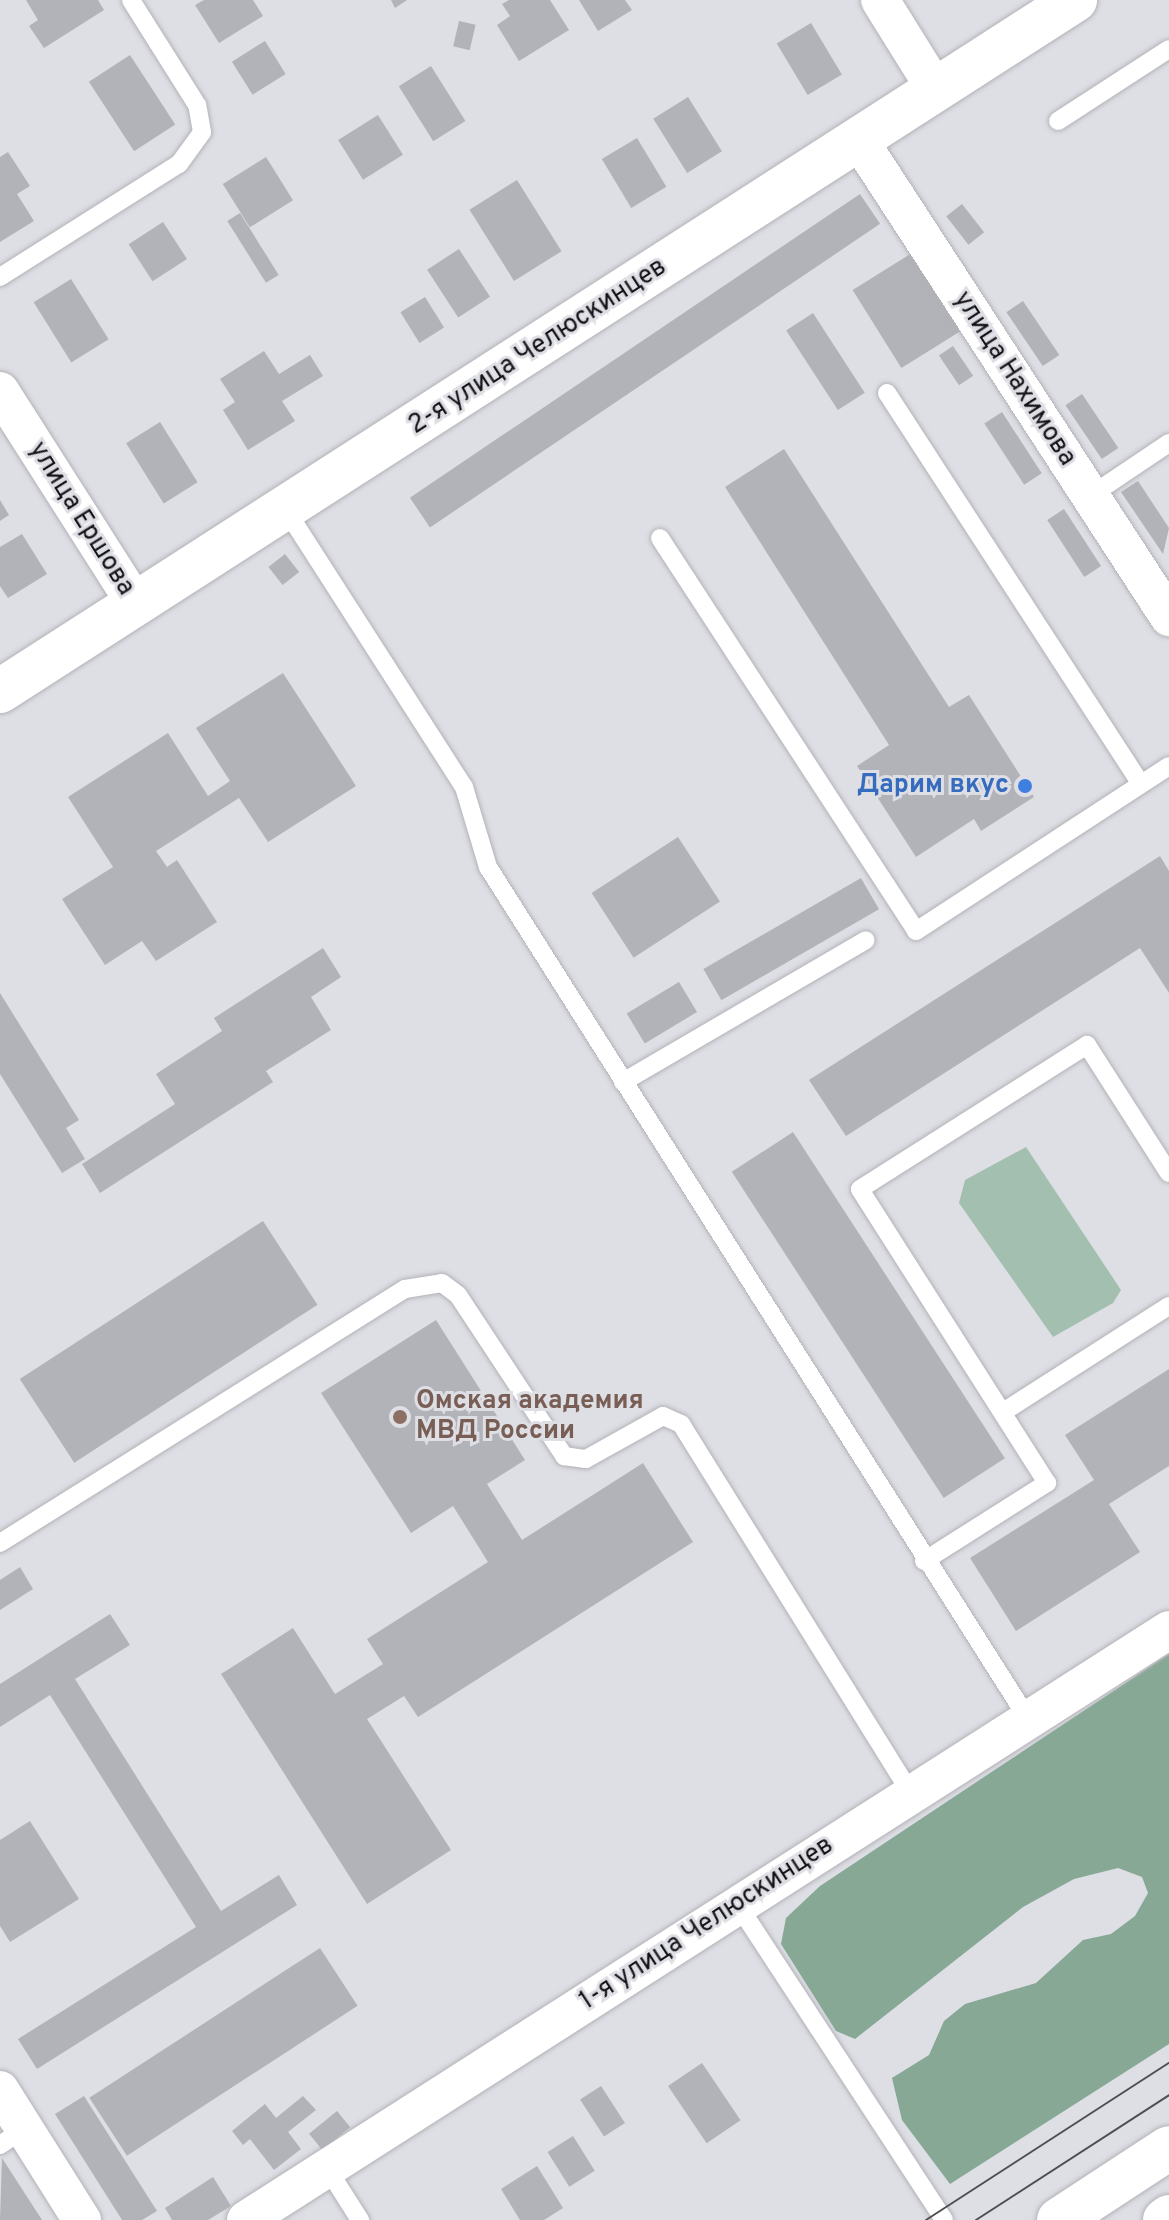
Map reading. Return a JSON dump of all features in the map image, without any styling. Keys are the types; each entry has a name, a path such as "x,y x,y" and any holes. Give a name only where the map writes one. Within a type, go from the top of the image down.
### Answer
{"street":[{"path":"880,0 936,90"},
{"name":"2-я улица Челюскинцев","path":"0,691 137,606 1075,0"},
{"name":"улица Нахимова","path":"859,140 1169,617"},
{"name":"улица Ершова","path":"0,391 137,606"},
{"name":"1-я улица Челюскинцев","path":"246,2220 1169,1630"},
{"path":"0,2090 12,2137 82,2220"},
{"path":"1059,2220 1169,2148"}],"lane":[{"path":"0,277 179,164 202,132 197,105 131,0"},
{"path":"1058,121 1169,49"},
{"path":"887,393 1141,784"},
{"path":"1090,496 1169,443"},
{"path":"286,510 464,787 488,867 924,1561 1028,1719"},
{"path":"660,538 916,931 1169,766"},
{"path":"623,1082 866,940"},
{"path":"924,1561 1047,1483 860,1189 1087,1045 1163,1148 1169,1173"},
{"path":"0,1543 405,1289 442,1283 458,1295 571,1461 655,1418 681,1424 911,1793"},
{"path":"1003,1412 1169,1306"},
{"path":"738,1905 944,2220"},
{"path":"327,2168 360,2220"}],"green space":[{"path":"1026,1147 1121,1290 1113,1303 1053,1337 959,1203 965,1180"},
{"path":"1169,1654 1169,2044 950,2184 902,2120 892,2078 929,2055 944,2021 965,2004 1036,1983 1083,1940 1111,1934 1135,1916 1148,1893 1142,1877 1118,1868 1074,1879 1023,1907 855,2039 836,2031 781,1944 786,1918 820,1886"}],"building":[{"path":"26,0 98,0 104,10 44,48 29,26 38,20"},
{"path":"204,0 253,0 263,16 219,43 195,5"},
{"path":"391,0 407,0 395,8"},
{"path":"509,0 550,0 569,30 519,61 497,25 510,16 502,4"},
{"path":"579,0 625,0 632,10 598,31"},
{"path":"459,21 476,25 470,50 453,46"},
{"path":"811,23 842,74 808,95 777,44"},
{"path":"265,41 286,74 253,95 232,62"},
{"path":"130,55 175,125 134,151 89,82"},
{"path":"431,66 465,121 433,141 399,86"},
{"path":"688,97 722,151 687,173 653,119"},
{"path":"378,115 403,155 363,180 338,140"},
{"path":"637,138 666,187 631,208 602,159"},
{"path":"8,152 30,186 17,194 34,221 0,242 0,157"},
{"path":"266,157 293,200 250,227 223,184"},
{"path":"517,180 562,251 514,281 470,210"},
{"path":"860,194 880,224 430,527 410,498"},
{"path":"962,204 984,232 968,245 946,216"},
{"path":"240,213 279,275 266,283 227,221"},
{"path":"163,222 187,259 153,281 129,244"},
{"path":"459,249 490,297 458,318 427,270"},
{"path":"912,253 961,331 901,368 853,290"},
{"path":"71,279 109,339 71,363 34,302"},
{"path":"425,297 444,328 419,343 400,312"},
{"path":"1023,301 1059,355 1043,366 1006,312"},
{"path":"813,313 865,393 838,410 786,330"},
{"path":"953,346 973,376 959,385 939,356"},
{"path":"264,351 279,374 310,355 323,376 282,401 295,421 248,450 223,410 235,402 220,379"},
{"path":"1082,394 1118,448 1102,459 1065,405"},
{"path":"1002,412 1042,473 1024,485 984,423"},
{"path":"160,422 198,482 164,503 126,443"},
{"path":"784,449 949,707 969,695 1034,797 981,831 974,819 916,857 857,766 889,745 725,487"},
{"path":"1138,481 1169,528 1163,554 1121,492"},
{"path":"0,500 9,515 0,521"},
{"path":"1064,509 1101,566 1084,577 1047,520"},
{"path":"22,534 47,574 8,598 0,586 0,547"},
{"path":"285,554 299,572 283,585 268,567"},
{"path":"283,673 356,786 268,842 239,798 156,851 167,867 177,860 217,922 156,961 142,941 105,965 62,899 113,867 68,797 168,733 208,796 230,781 196,728"},
{"path":"678,837 720,902 634,958 592,893"},
{"path":"1160,856 1169,871 1169,993 1140,948 846,1136 809,1080"},
{"path":"861,878 879,909 721,1000 703,969"},
{"path":"323,948 341,977 311,997 331,1030 266,1071 273,1082 100,1193 82,1164 175,1104 156,1074 222,1031 214,1018"},
{"path":"679,982 697,1012 645,1043 627,1013"},
{"path":"0,993 79,1120 66,1128 85,1159 62,1173 0,1074"},
{"path":"793,1132 1005,1458 944,1498 732,1172"},
{"path":"263,1221 317,1305 74,1463 20,1379"},
{"path":"436,1320 525,1460 487,1484 522,1540 643,1463 693,1542 418,1717 404,1696 367,1719 451,1850 367,1904 221,1674 293,1628 335,1694 383,1664 367,1639 488,1562 453,1506 411,1533 321,1393"},
{"path":"1169,1369 1169,1466 1109,1504 1140,1552 1016,1631 970,1558 1094,1480 1065,1435"},
{"path":"20,1567 33,1589 0,1610 0,1580"},
{"path":"110,1614 130,1645 75,1679 221,1911 279,1875 297,1905 37,2069 18,2039 196,1927 50,1695 0,1727 0,1684"},
{"path":"30,1821 79,1899 10,1942 0,1926 0,1840"},
{"path":"320,1948 358,2006 127,2156 89,2098"},
{"path":"702,2063 741,2120 707,2143 668,2086"},
{"path":"601,2086 625,2123 604,2137 580,2100"},
{"path":"84,2096 157,2211 142,2220 122,2220 55,2114"},
{"path":"303,2096 316,2110 288,2132 301,2149 274,2170 250,2139 243,2145 232,2131 265,2104 276,2118"},
{"path":"337,2111 350,2127 322,2150 309,2134"},
{"path":"573,2136 595,2171 569,2187 548,2152"},
{"path":"2,2158 42,2220 0,2220"},
{"path":"537,2166 563,2208 544,2220 520,2220 501,2189"},
{"path":"213,2177 231,2206 208,2220 172,2220 165,2208"}],"tram line":[{"path":"926,2220 1169,2063"},
{"path":"976,2220 1169,2095"}],"place":[{"name":"Дарим вкус","path":"1025,786"},
{"name":"Омская академия МВД России","path":"400,1417"}]}
